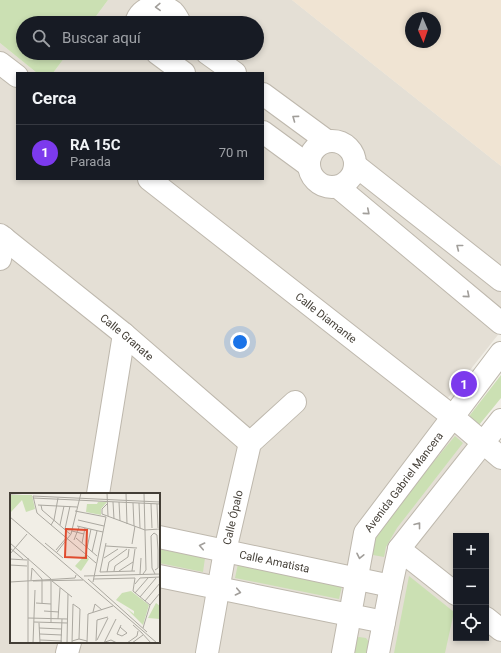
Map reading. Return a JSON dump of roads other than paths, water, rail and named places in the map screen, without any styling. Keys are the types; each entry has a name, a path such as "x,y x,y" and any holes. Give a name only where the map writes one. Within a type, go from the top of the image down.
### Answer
{"street":[{"path":"140,16 144,11 154,6 165,7 176,16"},
{"path":"166,60 183,72"},
{"path":"217,60 234,72"},
{"path":"0,63 16,75"},
{"path":"264,95 327,141"},
{"path":"264,133 308,165"},
{"path":"327,141 338,141 347,146 354,155 356,165 350,179 338,187 327,187 318,182 311,175 308,165 310,154 317,146 327,141"},
{"path":"356,165 501,280"},
{"name":"Calle Diamante","path":"150,180 453,417 501,458"},
{"path":"338,187 501,323"},
{"path":"0,259 2,236"},
{"name":"Calle Granate","path":"2,236 124,334 250,444"},
{"path":"98,493 124,334"},
{"name":"Avenida Gabriel Mancera","path":"342,653 365,533 501,353"},
{"path":"250,444 295,402"},
{"path":"378,653 399,549 501,420"},
{"name":"Calle Ópalo","path":"207,653 225,551 250,444"},
{"name":"Calle Amatista","path":"160,537 391,586"},
{"path":"399,549 453,592"},
{"path":"160,576 384,622"},
{"path":"489,620 501,630"},
{"path":"67,653 70,643"}],"place":[{"name":"RA 15C","path":"464,384"}]}
